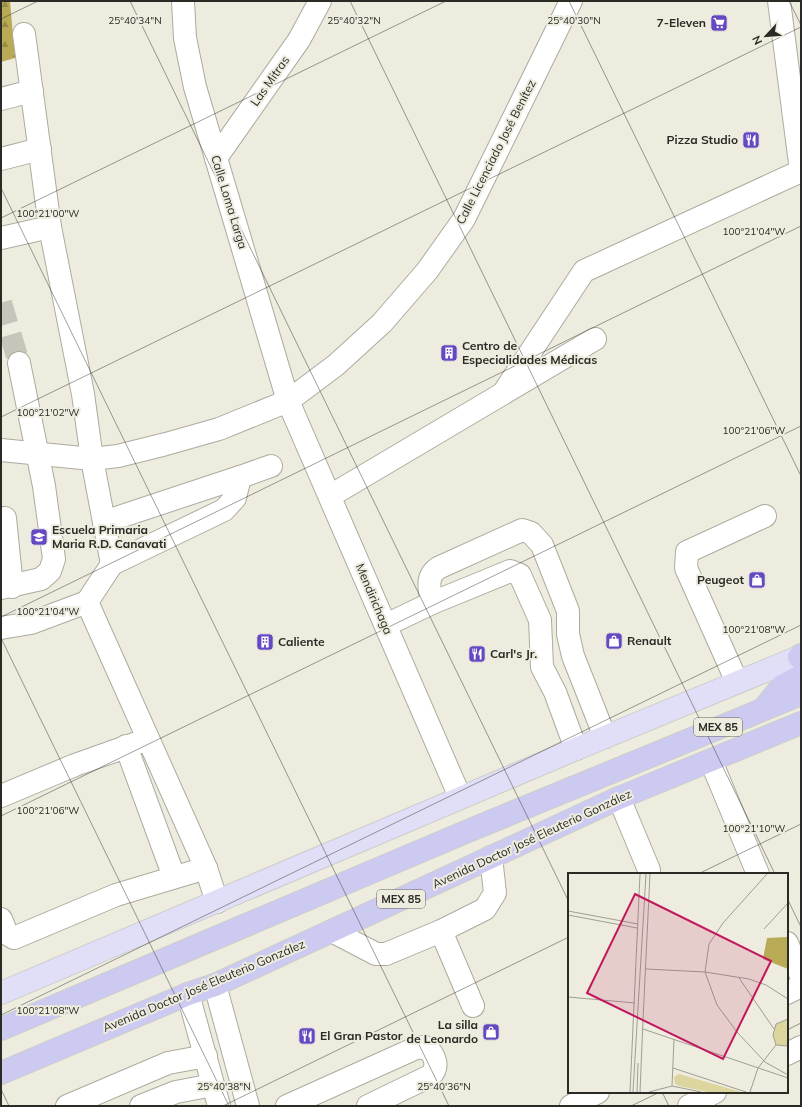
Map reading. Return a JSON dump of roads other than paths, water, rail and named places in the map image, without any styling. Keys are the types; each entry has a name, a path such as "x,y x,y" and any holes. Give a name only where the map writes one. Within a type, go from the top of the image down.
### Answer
{"highway":[{"path":"764,709 769,700 782,686 800,661"},
{"name":"MEX 85","path":"1,1029 482,825 801,694"},
{"name":"Avenida Doctor José Eleuterio González","path":"1,1073 188,994 215,985 619,798 801,723"}],"main road":[{"name":"MEX 85","path":"1,993 460,797 737,682 800,661"}],"street":[{"name":"Calle Loma Larga","path":"183,1 185,38 193,80 288,401"},
{"name":"Las Mitras","path":"216,158 299,40 320,1"},
{"name":"Calle Licenciado José Benítez","path":"1,450 92,459 118,456 219,428 288,401 336,365 382,323 427,270 464,218 571,1"},
{"path":"504,392 584,271 801,171 779,1"},
{"path":"24,34 50,227 83,394 92,459 112,564"},
{"path":"1,99 32,91"},
{"path":"1,159 40,149"},
{"path":"1,238 50,227"},
{"path":"330,496 595,339"},
{"path":"5,518 6,588 40,579 50,571 54,559 44,486 19,363"},
{"name":"Mendirichaga","path":"288,401 460,797"},
{"path":"104,522 271,466"},
{"path":"1,628 31,622 65,612 87,602 112,564 224,510 235,498 240,477"},
{"path":"737,682 686,568 687,552 764,516"},
{"path":"432,603 428,583 433,571 522,530 531,533 542,545 568,611 568,634 573,656 605,737"},
{"path":"386,625 432,603 510,571 520,575 540,620 542,667 555,692 576,749"},
{"path":"87,602 206,868 217,902"},
{"path":"1,796 14,789 148,739"},
{"path":"126,746 174,877"},
{"path":"711,761 758,873"},
{"path":"619,798 649,870"},
{"path":"332,931 376,954 386,954 440,931 485,909 495,893 492,857"},
{"path":"1,919 7,934 14,938 116,895 206,868"},
{"path":"440,931 473,1006"},
{"path":"788,945 801,976"},
{"path":"215,985 248,1106"},
{"path":"788,992 801,986"},
{"path":"188,994 219,1106"},
{"path":"287,1106 416,1048 425,1047 430,1050 436,1065 435,1071 430,1076 368,1106"},
{"path":"788,1054 801,1047"},
{"path":"67,1106 168,1063 206,1056"},
{"path":"141,1106 176,1092 213,1085"},
{"path":"571,1106 596,1093"},
{"path":"689,1106 713,1093"}],"tunnel":[{"path":"1,303 19,363"}],"place":[{"name":"7-Eleven","path":"719,23"},
{"name":"Pizza Studio","path":"751,140"},
{"name":"Centro de Especialidades Médicas","path":"449,353"},
{"name":"Escuela Primaria Maria R.D. Canavati","path":"39,537"},
{"name":"Peugeot","path":"757,580"},
{"name":"Renault","path":"614,641"},
{"name":"Caliente","path":"265,642"},
{"name":"Carl's Jr.","path":"477,654"},
{"name":"La silla de Leonardo","path":"491,1032"},
{"name":"El Gran Pastor","path":"307,1036"}]}
